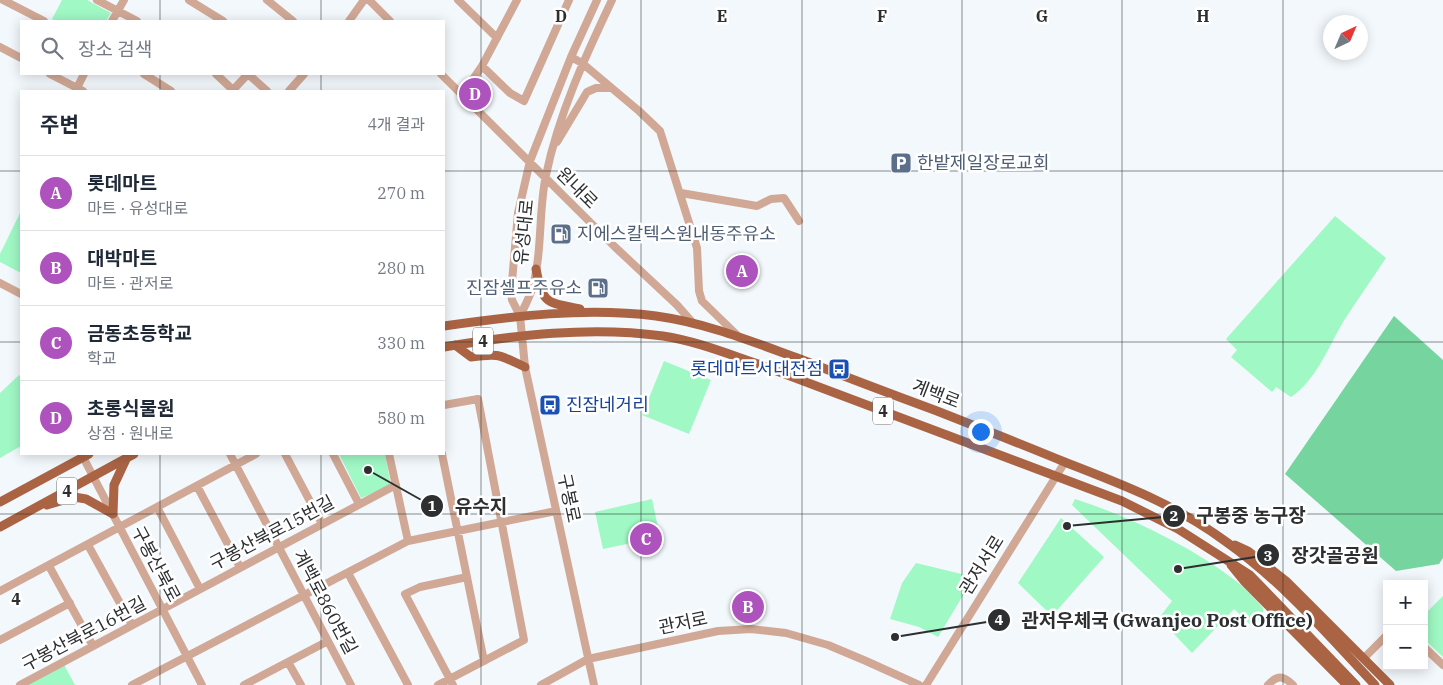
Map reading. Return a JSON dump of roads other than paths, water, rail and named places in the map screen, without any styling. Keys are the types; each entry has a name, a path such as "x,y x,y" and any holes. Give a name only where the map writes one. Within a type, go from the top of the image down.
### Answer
{"main road":[{"path":"536,269 540,292 546,300 590,312"},
{"name":"계백로","path":"445,326 520,316 590,312 633,314 692,322 738,336 1065,462 1131,488 1180,511 1226,541 1275,582 1375,685"},
{"name":"계백로","path":"445,347 522,335 612,333 664,336 703,345 758,364 1122,501 1170,525 1250,574 1356,685"},
{"path":"455,345 471,357 490,354 502,355 525,367"},
{"name":"4","path":"0,502 86,455"},
{"path":"39,506 57,503 74,497 86,499 113,514 114,485 130,456"},
{"name":"4","path":"0,527 130,456"},
{"path":"1226,541 1248,550 1286,581 1390,685"},
{"path":"1226,559 1244,581 1347,685"}],"street":[{"path":"4,0 42,20"},
{"path":"97,0 135,20"},
{"path":"113,20 124,0"},
{"path":"189,0 221,20"},
{"path":"267,0 292,20"},
{"path":"350,20 364,0"},
{"path":"369,0 389,20"},
{"path":"458,0 496,38"},
{"path":"462,95 482,66 517,0"},
{"path":"482,66 510,93 524,101 569,0"},
{"name":"유성대로","path":"520,316 512,300 511,293 518,213 530,161 571,57 597,0"},
{"name":"유성대로","path":"520,316 532,291 550,155 562,115 582,63 612,0"},
{"path":"0,47 20,57"},
{"path":"571,57 582,63 660,131 697,248 699,292 702,301 738,336"},
{"path":"52,75 80,90 84,75"},
{"path":"146,75 169,90"},
{"path":"217,75 233,90 247,75"},
{"path":"249,75 266,90"},
{"path":"289,90 303,75"},
{"name":"원내로","path":"442,75 615,247 677,305 692,322"},
{"path":"550,155 587,92 596,88 611,88"},
{"path":"681,193 757,206 771,198 784,198 799,221"},
{"path":"0,282 20,293"},
{"name":"구봉로","path":"520,316 525,367 594,685"},
{"path":"438,685 452,682 484,661 524,640 478,399 445,405"},
{"name":"구봉산북로","path":"86,455 93,476 202,685"},
{"name":"계백로860번길","path":"231,455 351,685"},
{"path":"0,591 50,566 254,455"},
{"path":"286,455 322,524"},
{"path":"334,455 359,504"},
{"path":"389,455 408,541"},
{"path":"442,455 484,661"},
{"name":"관저서로","path":"926,685 1065,462"},
{"name":"구봉산북로15번길","path":"163,609 396,485"},
{"path":"197,486 240,567"},
{"path":"157,507 200,589"},
{"path":"132,685 408,541 556,511"},
{"path":"88,545 132,625"},
{"path":"50,566 93,646"},
{"path":"348,573 408,685"},
{"path":"452,682 405,594 420,587 467,577"},
{"path":"0,640 70,603"},
{"name":"구봉산북로16번길","path":"20,685 163,609"},
{"name":"관저로","path":"541,685 588,659 718,631 758,629 786,633 828,645 919,685"},
{"path":"1364,658 1383,639"},
{"path":"248,684 328,641"},
{"path":"1428,651 1443,666"},
{"path":"288,662 300,685"},
{"path":"1268,685 1274,678 1280,678 1288,680 1293,685"}],"place":[{"name":"초롱식물원","path":"475,94"},
{"name":"한밭제일장로교회","path":"901,163"},
{"name":"지에스칼텍스원내동주유소","path":"561,234"},
{"name":"롯데마트","path":"742,271"},
{"name":"진잠셀프주유소","path":"598,288"},
{"name":"롯데마트서대전점","path":"839,369"},
{"name":"진잠네거리","path":"550,405"},
{"name":"유수지","path":"368,470"},
{"name":"구봉중 농구장","path":"1067,526"},
{"name":"금동초등학교","path":"646,539"},
{"name":"장갓골공원","path":"1178,569"},
{"name":"대박마트","path":"748,607"},
{"name":"관저우체국 (Gwanjeo Post Office)","path":"895,637"}]}
